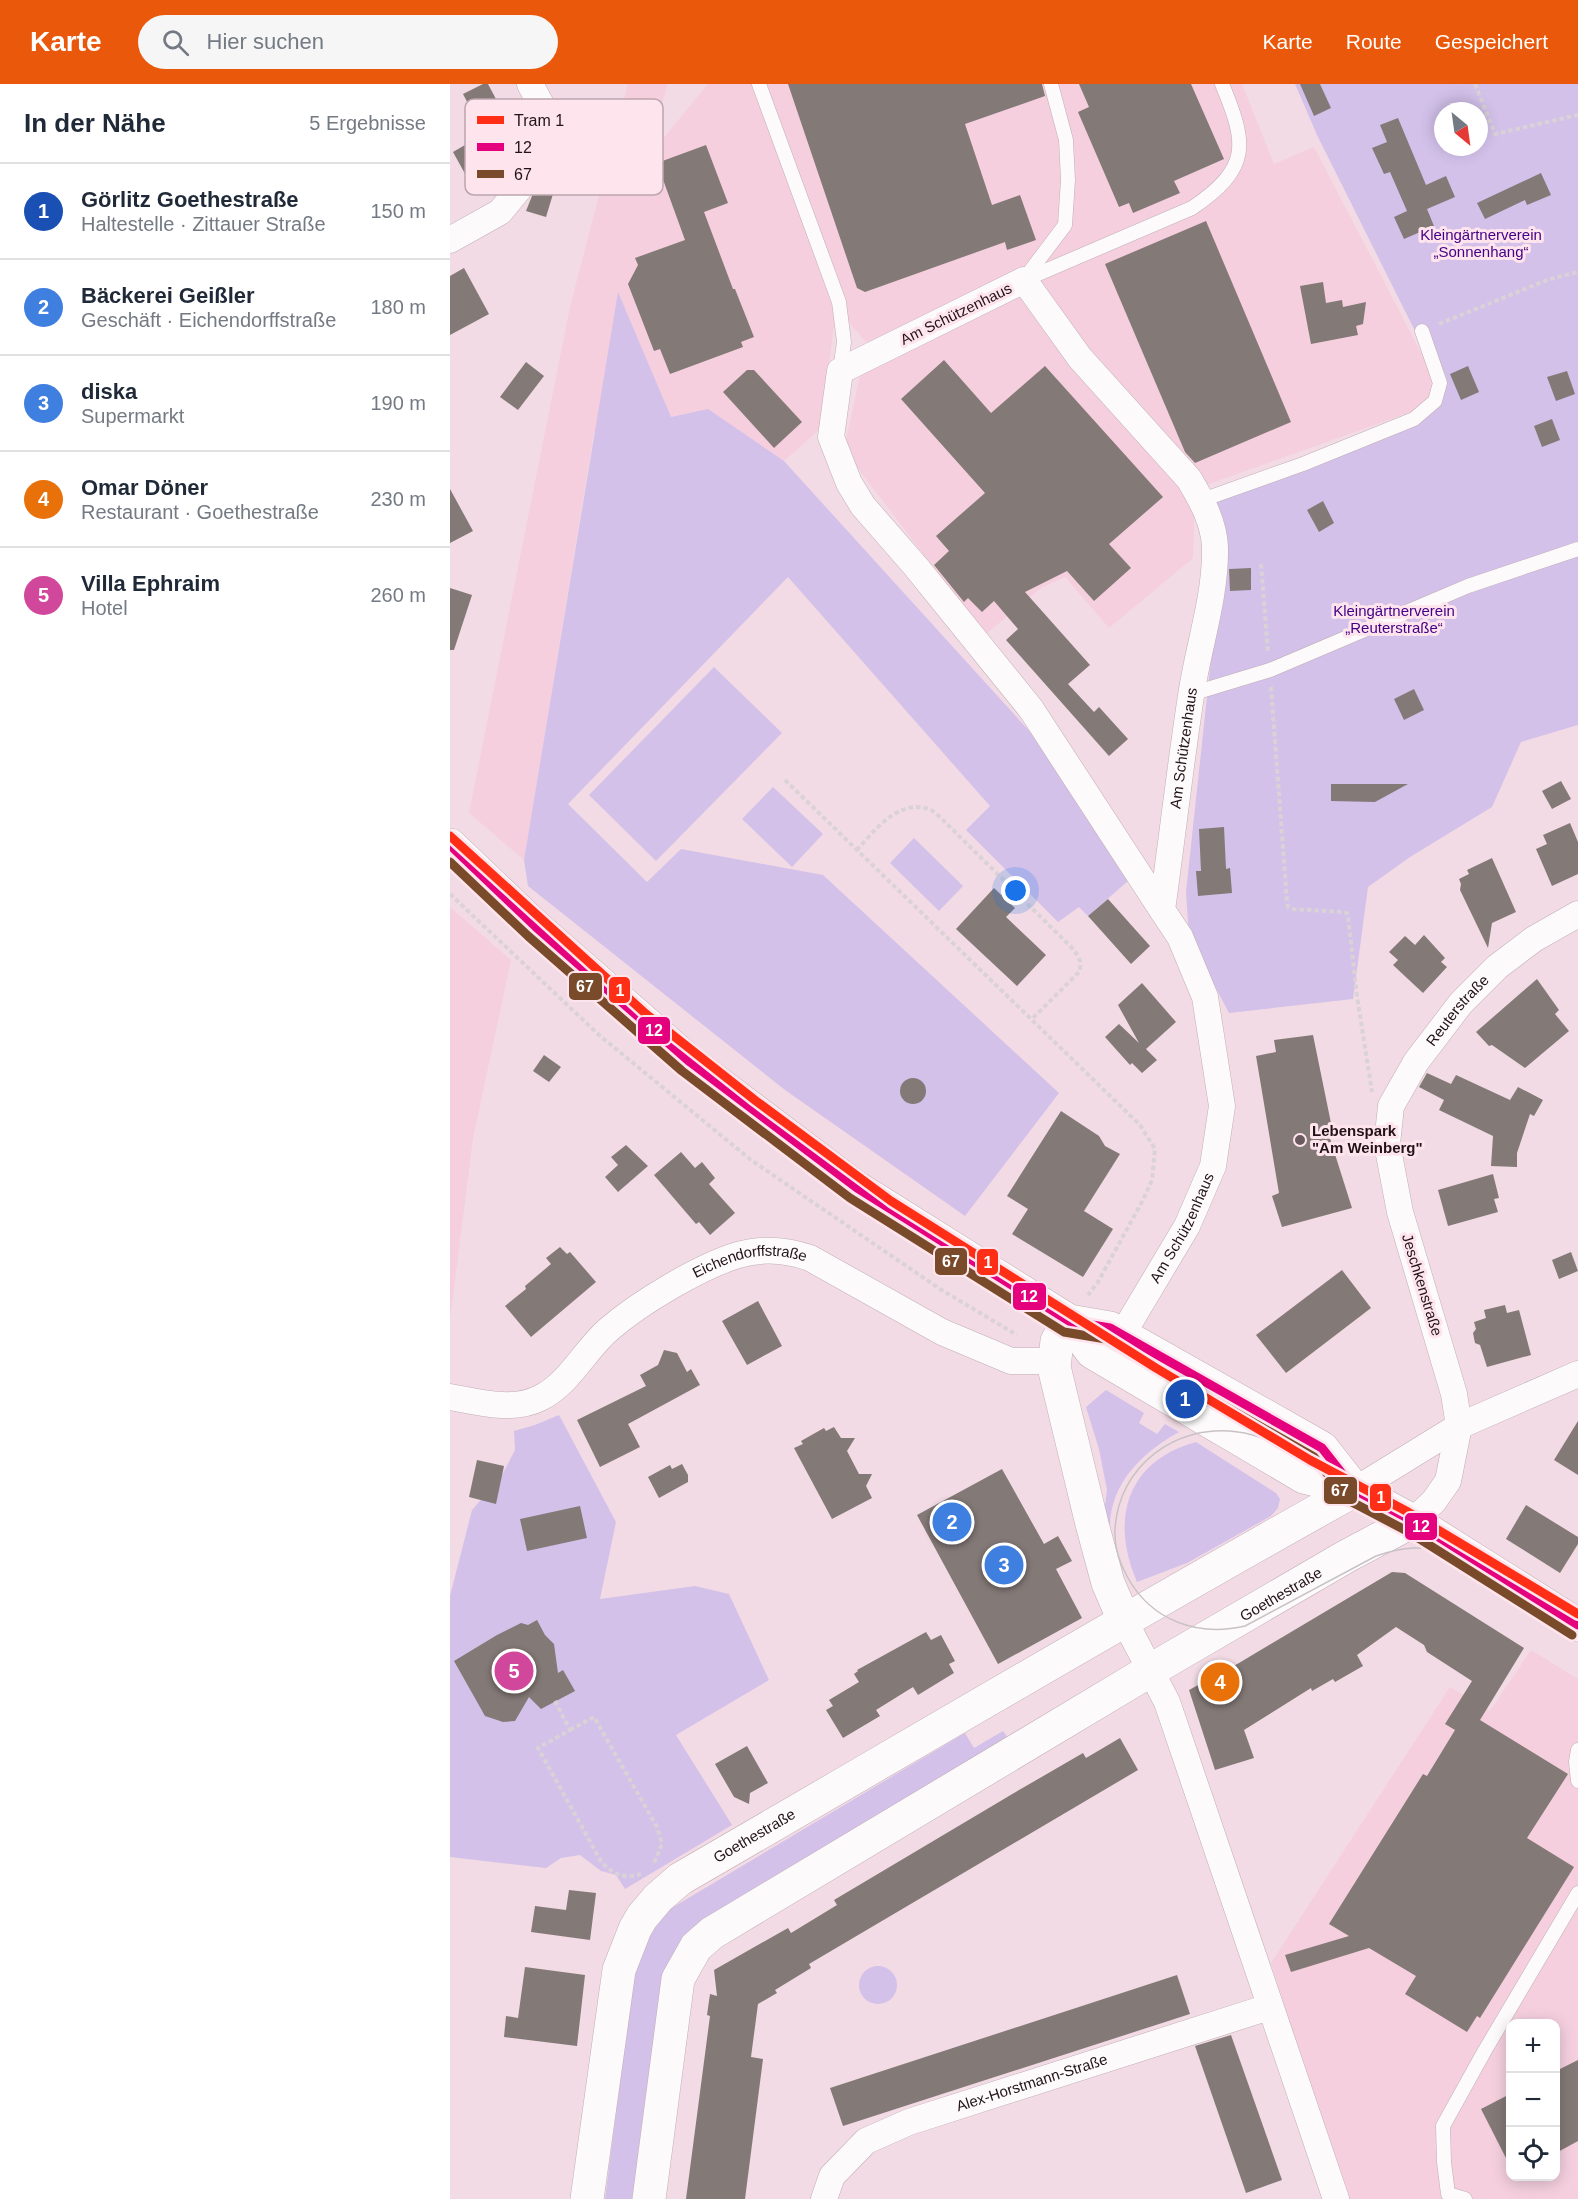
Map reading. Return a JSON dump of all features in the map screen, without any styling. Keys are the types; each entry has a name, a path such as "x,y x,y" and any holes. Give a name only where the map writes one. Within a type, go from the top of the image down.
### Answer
{"street":[{"path":"530,84 538,99"},
{"path":"450,240 500,212 514,195"},
{"name":"Am Schützenhaus","path":"1122,1335 1187,1226 1213,1166 1222,1106 1205,997 1180,937 1162,910 1031,709 917,568 863,506 849,483 831,436 840,371 1024,280 1080,358 1189,479 1202,500 1212,529 1215,545 1213,577 1191,694 1162,910"},
{"path":"453,848 518,910 690,1062 857,1188 1069,1322 1092,1352 1304,1477 1355,1490 1413,1521 1578,1625"},
{"name":"Reuterstraße","path":"1387,1144 1391,1106 1416,1062 1461,1003 1497,967 1534,939 1578,914"},
{"name":"Jeschkenstraße","path":"1387,1144 1400,1212 1454,1394 1459,1426 1448,1481 1434,1501 1413,1521"},
{"name":"Eichendorffstraße","path":"458,1398 509,1405 538,1399 554,1389 607,1331 653,1297 713,1265 739,1255 761,1251 792,1251 810,1258 942,1332 1011,1361 1043,1361"},
{"path":"1069,1322 1110,1328 1323,1448 1355,1490"},
{"path":"1069,1322 1043,1361 1054,1367 1108,1583 1124,1620 1167,1702 1335,2199"},
{"path":"1355,1490 1459,1426 1578,1374"},
{"name":"Goethestraße","path":"587,2199 619,1970 650,1886 680,1879 1124,1620 1355,1490"},
{"name":"Goethestraße","path":"649,2199 678,1979 696,1947 732,1920 1151,1670 1352,1553 1413,1521"},
{"name":"Alex-Horstmann-Straße","path":"824,2199 832,2176 866,2141 909,2122 1269,2007"}],"lane":[{"path":"759,84 838,302 844,342 840,371"},
{"path":"1024,280 1065,225 1068,180 1066,140 1051,84"},
{"path":"1024,280 1192,208 1210,196 1227,178 1237,160 1241,141 1238,123 1222,84"},
{"path":"1202,500 1303,464 1414,419 1435,400 1440,383 1422,332"},
{"path":"1191,694 1270,670 1468,586 1578,549"},
{"path":"1578,1750 1576,1762 1578,1781"},
{"path":"1465,2199 1448,2194 1443,2126 1578,1893"}],"path":[{"path":"1475,84 1495,134 1578,115"},
{"path":"1422,332 1547,280 1578,272"},
{"path":"1261,564 1288,907 1347,913 1370,1088 1373,1095 1391,1106"},
{"path":"785,780 1140,1125 1155,1149 1152,1180 1143,1200 1098,1282 1069,1322"},
{"path":"857,850 882,821 905,808 929,809 944,821 1075,951 1080,961 1080,971 1032,1018"},
{"path":"450,894 599,1035 751,1160 940,1289 1033,1345 1043,1361"},
{"path":"555,1701 570,1730"},
{"path":"594,1717 657,1827 662,1844 650,1886 612,1872 602,1863 538,1748 594,1717"}],"shaded area":[{"path":"628,84 668,84 663,100 624,99"},
{"path":"708,84 1242,84 1274,164 1314,147 1431,372 1434,394 1419,409 1195,489 1193,558 1109,628 1065,577 1041,588 985,635 844,450 867,343 836,308 821,428 784,461 708,410 594,432 524,860 469,813 570,307 599,195 663,195 663,139"},
{"path":"450,907 511,960 473,1138 450,1320"},
{"path":"1531,1650 1578,1679 1578,2199 1345,2199 1271,1963 1450,1687 1490,1711"}],"green space":[{"name":"Kleingärtnerverein „Reuterstraße“","path":"1295,84 1578,84 1578,725 1521,742 1492,807 1410,857 1368,887 1353,999 1229,1013 1189,937 1186,892 1221,566 1213,498 1415,420 1441,383 1317,135"},
{"path":"618,292 671,417 708,409 784,461 1032,734 1128,881 1088,916 1079,907 1058,922 966,830 990,806 788,577 568,804 647,882 681,849 823,875 1059,1093 965,1216 785,1090 528,886 524,860"},
{"path":"714,667 782,733 656,861 589,795"},
{"path":"773,787 823,834 792,867 742,819"},
{"path":"914,838 963,886 939,911 890,863"},
{"path":"1106,1390 1144,1413 1139,1423 1157,1434 1165,1424 1179,1432 1141,1459 1122,1483 1116,1496 1111,1511 1110,1527 1119,1588 1104,1513 1107,1490 1099,1449 1086,1407"},
{"path":"559,1415 616,1522 600,1599 695,1586 729,1594 769,1680 676,1735 732,1825 625,1889 616,1875 601,1871 580,1855 561,1858 546,1868 450,1857 450,1596 472,1510 501,1477 515,1450 514,1431"},
{"path":"1196,1442 1276,1493 1280,1499 1278,1508 1271,1516 1187,1563 1137,1582 1129,1559 1125,1537 1125,1515 1130,1496 1139,1478 1153,1463 1172,1451"},
{"path":"1003,1731 1013,1745 684,1942 642,2199 605,2199 634,1972 648,1936 670,1909 965,1733 974,1748"},
{"path":"878,1966 892,1971 897,1985 892,1999 878,2004 864,1999 859,1985 864,1971"}],"building":[{"path":"483,84 488,84 496,99 466,99 463,94"},
{"path":"788,84 1042,84 1045,96 965,124 992,205 1020,195 1036,240 1007,250 1005,242 865,292 857,288"},
{"path":"1079,84 1191,84 1224,159 1174,181 1180,193 1133,213 1129,203 1119,207 1078,112 1089,107"},
{"path":"1300,84 1320,84 1331,108 1314,116"},
{"path":"1398,118 1426,185 1446,176 1455,197 1427,209 1434,226 1404,239 1394,217 1407,211 1390,172 1384,174 1372,148 1387,142 1380,125"},
{"path":"465,145 465,174 453,152"},
{"path":"706,145 728,203 704,212 754,337 741,342 743,347 670,374 660,349 654,351 628,284 638,265 635,258 685,240 663,180 663,161"},
{"path":"1541,173 1551,195 1527,205 1525,200 1485,219 1477,203"},
{"path":"532,195 553,195 546,217 526,211"},
{"path":"1206,221 1291,422 1195,463 1185,452 1105,264"},
{"path":"464,268 489,314 450,335 450,276"},
{"path":"1323,282 1326,303 1342,300 1343,307 1366,302 1363,324 1356,326 1358,335 1311,344 1300,286"},
{"path":"944,360 991,413 1045,366 1163,497 1109,544 1131,568 1094,601 1067,571 1025,592 1090,665 1068,684 1094,712 1099,707 1128,739 1109,756 1006,640 1018,629 994,601 982,612 968,598 964,602 934,565 949,551 936,536 985,493 901,399"},
{"path":"526,362 544,376 518,410 500,397"},
{"path":"1468,366 1479,392 1461,400 1450,374"},
{"path":"747,370 754,370 802,422 774,448 723,392"},
{"path":"1567,371 1575,394 1556,401 1547,377"},
{"path":"1552,419 1560,440 1542,447 1534,426"},
{"path":"450,489 473,531 450,543"},
{"path":"1323,501 1334,523 1319,532 1307,510"},
{"path":"1251,568 1251,590 1230,591 1229,569"},
{"path":"450,588 472,595 454,650 450,650"},
{"path":"1414,689 1424,710 1404,720 1394,699"},
{"path":"1561,781 1571,799 1552,809 1542,791"},
{"path":"1331,784 1408,784 1375,802 1331,801"},
{"path":"1570,823 1578,842 1578,874 1552,886 1536,849 1547,844 1543,835"},
{"path":"1224,827 1226,869 1230,868 1232,893 1198,896 1196,871 1201,871 1199,829"},
{"path":"1492,858 1516,912 1492,923 1488,948 1460,890 1459,879 1469,874 1467,870"},
{"path":"994,888 1015,908 1006,917 1046,955 1017,986 956,929"},
{"path":"1108,899 1150,946 1131,964 1088,916"},
{"path":"1424,935 1445,958 1441,962 1447,967 1423,993 1393,965 1398,960 1389,952 1405,936 1415,945"},
{"path":"1537,979 1559,1010 1555,1014 1569,1031 1525,1068 1492,1045 1489,1046 1476,1032"},
{"path":"1142,983 1176,1022 1146,1049 1157,1060 1142,1073 1132,1063 1130,1065 1105,1037 1119,1024 1139,1043 1118,1005"},
{"name":"Lebenspark \"Am Weinberg\"","path":"1313,1035 1332,1128 1327,1129 1352,1208 1282,1227 1272,1196 1279,1193 1256,1056 1276,1052 1274,1040"},
{"path":"544,1055 561,1067 549,1082 533,1071"},
{"path":"1427,1073 1451,1084 1456,1075 1510,1100 1518,1087 1543,1100 1534,1116 1530,1114 1517,1153 1517,1167 1491,1166 1493,1136 1439,1110 1444,1100 1419,1087"},
{"path":"913,1078 922,1082 926,1091 922,1100 913,1104 904,1100 900,1091 904,1082"},
{"path":"1061,1111 1099,1136 1105,1146 1120,1154 1084,1211 1113,1229 1083,1277 1012,1234 1028,1209 1007,1196"},
{"path":"626,1145 648,1166 618,1192 605,1177 618,1165 611,1157"},
{"path":"681,1152 695,1168 702,1162 715,1178 709,1184 735,1213 710,1235 699,1222 696,1224 654,1175"},
{"path":"1493,1174 1499,1198 1494,1199 1498,1212 1448,1226 1438,1190"},
{"path":"560,1247 567,1254 570,1252 596,1282 531,1337 505,1306 551,1264 546,1258"},
{"path":"1571,1252 1578,1271 1559,1279 1552,1260"},
{"path":"1342,1270 1371,1308 1286,1373 1256,1335"},
{"path":"758,1301 782,1346 747,1365 722,1321"},
{"path":"1505,1305 1507,1313 1519,1310 1531,1355 1487,1367 1480,1345 1475,1343 1474,1322 1486,1318 1484,1310"},
{"path":"664,1350 677,1353 687,1372 691,1369 700,1385 628,1424 640,1447 600,1467 577,1420 646,1386 640,1375 658,1365"},
{"path":"1578,1421 1578,1475 1554,1460"},
{"path":"834,1427 841,1438 855,1438 847,1451 859,1474 872,1474 866,1486 872,1498 832,1519 794,1448 803,1444 801,1441 824,1428 826,1431"},
{"path":"477,1460 504,1466 496,1504 469,1497"},
{"path":"682,1464 688,1475 688,1482 659,1498 648,1477 670,1465 672,1469"},
{"path":"1002,1469 1044,1544 1058,1536 1072,1561 1056,1569 1082,1618 998,1664 917,1515"},
{"path":"1526,1505 1578,1537 1578,1544 1560,1573 1506,1539"},
{"path":"580,1506 587,1538 527,1551 520,1519"},
{"path":"1392,1572 1405,1573 1524,1648 1480,1720 1568,1774 1527,1838 1574,1867 1480,2018 1477,2016 1467,2032 1405,1994 1416,1976 1369,1948 1291,1972 1285,1955 1349,1936 1329,1924 1423,1774 1427,1776 1455,1730 1445,1724 1472,1681 1427,1652 1424,1645 1396,1627 1357,1655 1363,1666 1335,1682 1333,1679 1312,1691 1311,1688 1244,1730 1254,1758 1215,1770 1189,1690"},
{"path":"537,1620 545,1635 554,1644 558,1673 563,1670 575,1691 541,1709 529,1697 515,1721 503,1722 485,1716 454,1661 521,1623 528,1625"},
{"path":"926,1632 931,1640 941,1635 955,1661 949,1664 954,1673 918,1695 913,1687 876,1710 880,1716 843,1738 826,1710 833,1706 829,1700 859,1682 854,1674 857,1670"},
{"path":"1120,1738 1138,1770 809,1964 811,1968 775,1990 777,1993 758,2004 751,2057 763,2059 745,2199 686,2199 710,2016 707,2015 710,1994 717,1996 714,1970 788,1928 791,1933 837,1905 834,1900 1014,1793 1083,1753 1086,1758"},
{"path":"747,1746 768,1783 750,1793 749,1804 734,1797 715,1764"},
{"path":"569,1890 596,1893 590,1940 531,1932 535,1906 566,1910"},
{"path":"525,1967 585,1975 577,2046 504,2037 506,2016 518,2018"},
{"path":"1177,1975 1190,2014 843,2126 830,2088"},
{"path":"1231,2035 1282,2180 1246,2193 1195,2046"},
{"path":"1578,2060 1578,2141 1560,2151 1560,2073 1560,2069"},
{"path":"1506,2096 1506,2158 1481,2109"}],"tram line":[{"name":"1","path":"450,836 646,1014 756,1101 891,1201 1156,1368 1310,1460 1408,1512 1578,1614"},
{"path":"1310,1460 1257,1436 1215,1431 1173,1442 1154,1454 1139,1468 1127,1486 1119,1507 1115,1530 1115,1543 1120,1561 1138,1593 1163,1615 1178,1622 1194,1627 1227,1629 1245,1626 1376,1556 1414,1548 1452,1552"}],"transit line":[{"name":"12","path":"450,845 536,927 690,1062 857,1188 1069,1321 1110,1328 1322,1448 1355,1490 1413,1521 1578,1625"},
{"name":"67","path":"450,862 528,936 682,1071 850,1198 1064,1332 1106,1339 1314,1457 1348,1500 1407,1531 1572,1635"}],"place":[{"name":"Lebenspark \"Am Weinberg\"","path":"1300,1140"},
{"name":"Görlitz Goethestraße","path":"1185,1399"},
{"name":"Bäckerei Geißler","path":"952,1522"},
{"name":"diska","path":"1004,1565"},
{"name":"Villa Ephraim","path":"514,1671"},
{"name":"Omar Döner","path":"1220,1682"}],"park label":[{"name":"Kleingärtnerverein „Sonnenhang“","path":"1481,244"}]}
